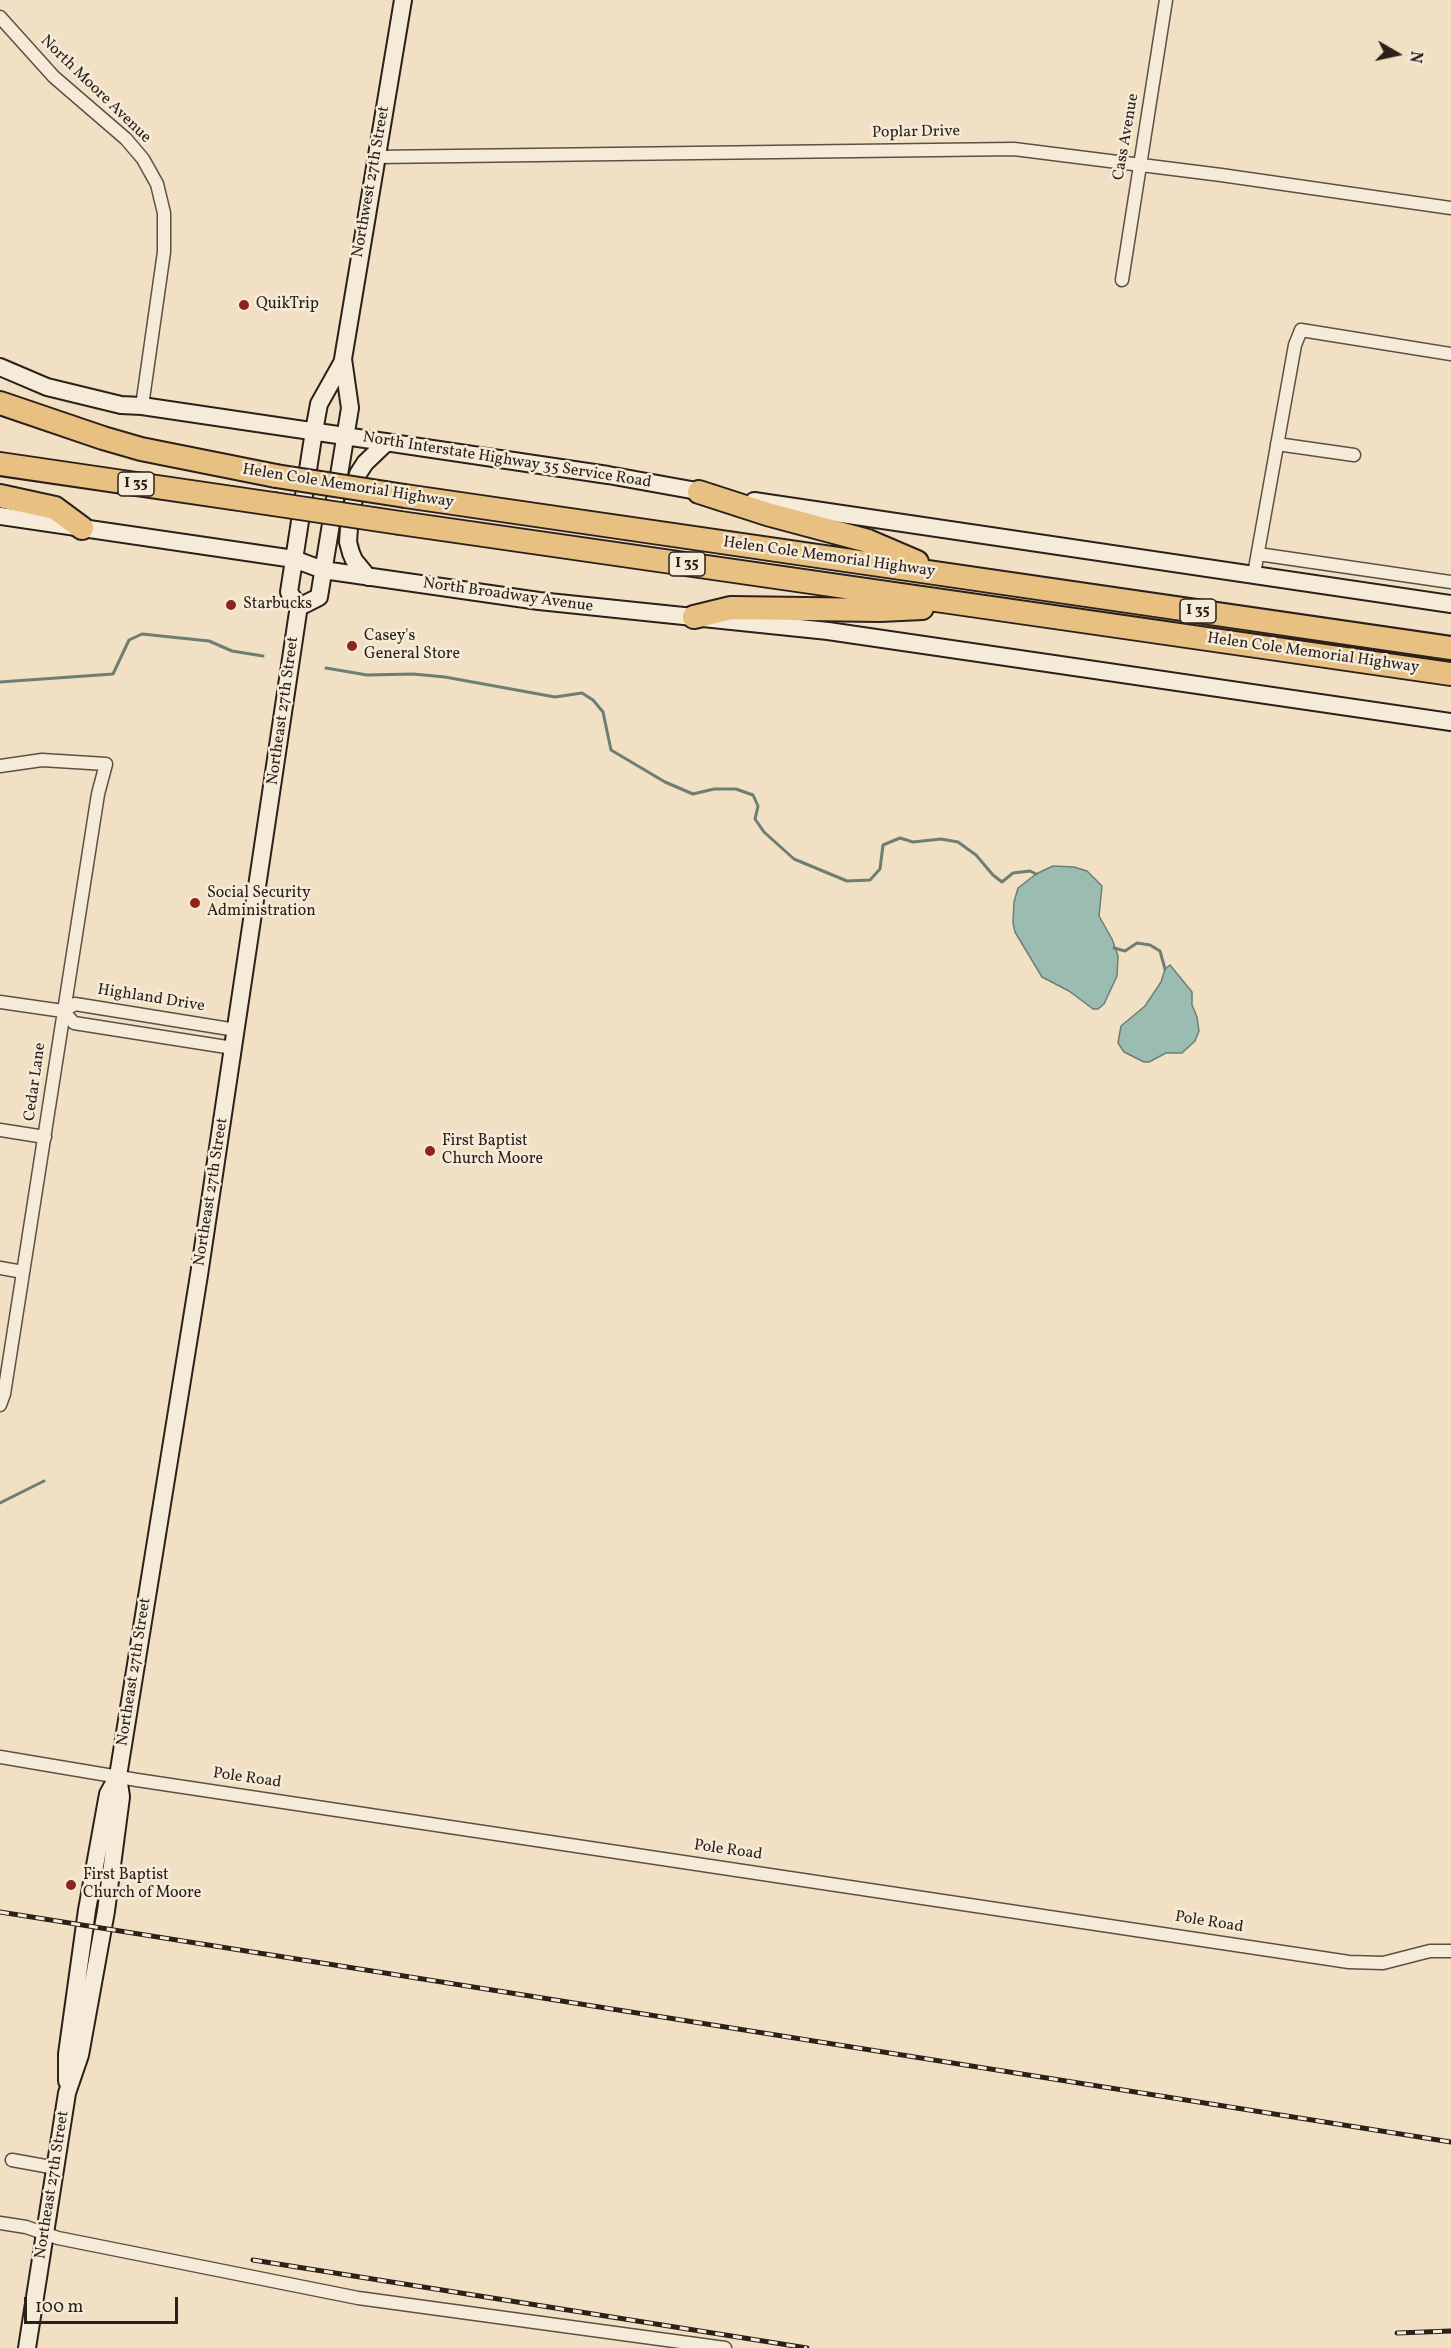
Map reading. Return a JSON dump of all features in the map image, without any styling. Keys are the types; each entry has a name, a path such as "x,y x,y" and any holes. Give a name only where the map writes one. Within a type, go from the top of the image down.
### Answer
{"highway":[{"path":"0,394 34,416"},
{"name":"Helen Cole Memorial Highway","path":"0,404 103,438 175,458 276,476 1451,648"},
{"name":"Helen Cole Memorial Highway","path":"0,464 1451,674"},
{"path":"699,492 767,514 868,541 946,575"},
{"path":"0,496 55,508 82,528"},
{"path":"694,617 731,608 880,610 974,605"}],"main road":[{"name":"Northwest 27th Street","path":"323,570 350,408 342,363 403,0"},
{"name":"Northwest 27th Street","path":"294,559 319,404 342,363"},
{"name":"North Interstate Highway 35 Service Road","path":"0,367 70,393 121,405 142,406 314,431 608,475 816,511 1451,604"},
{"path":"368,577 351,553 348,542 349,528 358,474 365,463 387,442"},
{"path":"0,516 294,559"},
{"name":"North Broadway Avenue","path":"294,559 323,570 368,577 582,606 828,631 1451,722"},
{"name":"Northeast 27th Street","path":"27,2348 68,2093 67,2054 87,1910 108,1794 118,1776 234,1048 299,607 290,592 294,559"},
{"path":"299,607 319,597 323,570"}],"street":[{"name":"Cass Avenue","path":"1122,280 1166,0"},
{"name":"North Moore Avenue","path":"0,17 54,77 126,139 143,159 157,184 164,213 164,252 142,406"},
{"name":"Poplar Drive","path":"376,158 980,148 1035,151 1451,208"},
{"path":"1254,574 1295,345 1301,330 1451,354"},
{"path":"1278,444 1354,455"},
{"path":"1258,554 1451,582"},
{"name":"Cedar Lane","path":"0,766 42,760 106,764 98,794 4,1394 0,1405"},
{"name":"Highland Drive","path":"0,1002 63,1011 75,1004 236,1030"},
{"name":"Highland Drive","path":"63,1011 74,1023 234,1048"},
{"path":"0,1130 45,1137"},
{"path":"0,1268 23,1272"},
{"name":"Pole Road","path":"0,1757 1349,1962 1383,1963 1430,1951 1451,1951"},
{"path":"12,2160 56,2168"},
{"path":"0,2223 358,2298 725,2348"}],"water":[{"path":"1053,866 1074,867 1087,871 1102,886 1099,916 1112,939 1118,956 1117,976 1104,1004 1098,1009 1093,1009 1069,991 1042,977 1015,932 1014,902 1018,888 1036,874"},
{"path":"1170,965 1192,992 1192,1005 1199,1031 1195,1041 1182,1053 1166,1053 1149,1062 1144,1062 1124,1052 1118,1043 1121,1026 1145,1006 1161,982 1165,969"}],"waterway":[{"path":"0,682 113,674 129,640 142,634 209,641 232,651 263,656"},
{"path":"326,668 367,675 413,674 445,677 555,697 582,693 593,700 603,712 611,750 665,782 693,794 714,789 736,789 753,795 758,806 755,819 764,832 794,859 847,881 870,880 880,869 883,845 900,838 913,842 941,839 958,842 976,855 1002,882 1013,873 1030,871 1036,874"},
{"path":"1114,948 1125,951 1137,943 1150,945 1160,951 1165,969"},
{"path":"0,1503 44,1481"}],"railway":[{"path":"0,1912 1451,2142"},
{"path":"253,2260 807,2348"},
{"path":"1397,2333 1451,2331"}],"place":[{"name":"QuikTrip","path":"244,305"},
{"name":"Starbucks","path":"231,605"},
{"name":"Casey's General Store","path":"352,646"},
{"name":"Social Security Administration","path":"195,903"},
{"name":"First Baptist Church Moore","path":"430,1151"},
{"name":"First Baptist Church of Moore","path":"71,1885"}]}
